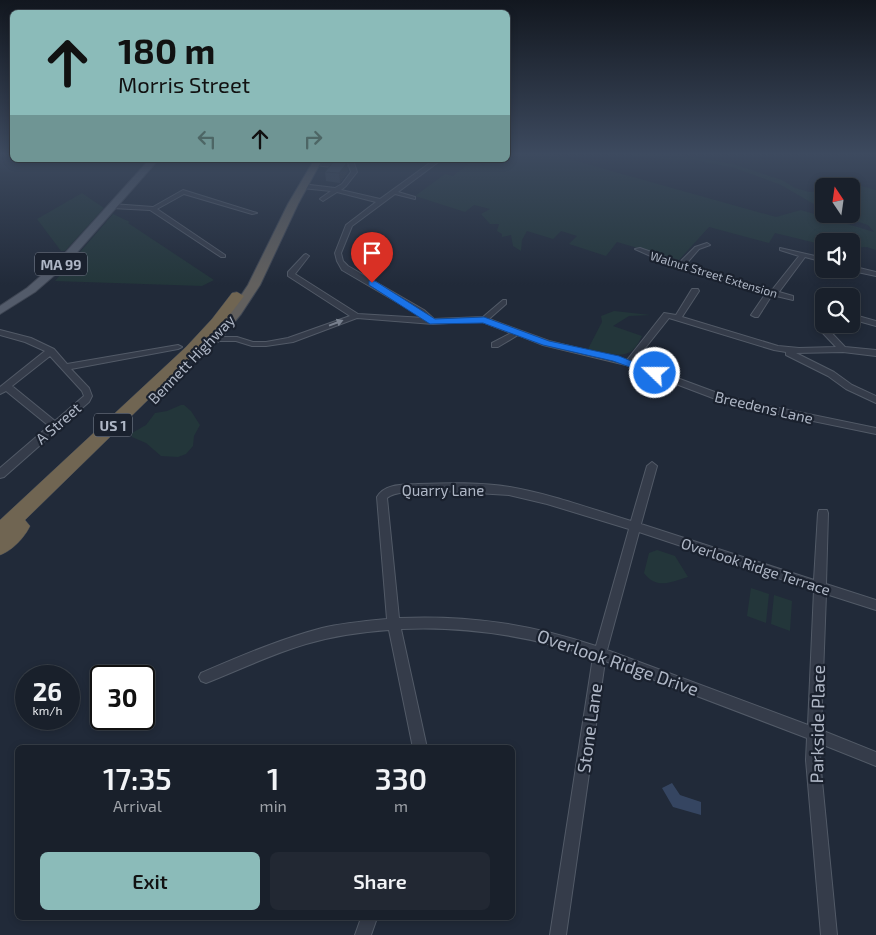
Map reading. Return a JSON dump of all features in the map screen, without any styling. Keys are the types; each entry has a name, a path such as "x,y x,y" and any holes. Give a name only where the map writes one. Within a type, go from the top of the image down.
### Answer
{"highway":[{"name":"Bennett Highway","path":"0,532 211,329 237,296 255,266 289,198"},
{"name":"Bennett Highway","path":"0,547 213,339 237,310 254,285 296,198"}],"main road":[{"name":"MA 99","path":"0,311 31,290 52,272 120,198"}],"street":[{"path":"153,209 173,198"},
{"path":"202,198 254,213"},
{"path":"366,198 379,201"},
{"path":"384,198 348,226 338,251 341,264 347,270 412,307 433,322"},
{"path":"112,206 153,209 223,256"},
{"path":"682,264 697,248 706,244"},
{"name":"Walnut Street Extension","path":"638,249 682,264 776,289 790,298"},
{"path":"782,249 815,258"},
{"path":"755,315 803,255"},
{"path":"306,256 291,274 356,316"},
{"path":"860,270 876,274"},
{"path":"678,318 695,292"},
{"path":"213,339 237,339 252,344 266,344 290,340 356,316 433,322 484,320 503,302"},
{"path":"629,362 667,315 777,348 806,360 849,387 876,400"},
{"path":"860,319 876,324"},
{"name":"Breedens Lane","path":"484,320 562,348 629,362 729,401 876,430"},
{"path":"0,332 28,340 51,351 65,366 178,347"},
{"path":"495,346 518,332"},
{"path":"827,333 843,349"},
{"path":"777,348 800,351 843,349 876,352"},
{"path":"51,351 3,388 14,394 55,426"},
{"name":"A Street","path":"0,474 86,400 88,396 86,390 65,366"},
{"name":"Stone Lane","path":"558,935 600,653 652,466"},
{"name":"Quarry Lane","path":"419,745 394,624 382,497 389,491 444,486 509,491 547,500 636,527"},
{"name":"Parkside Place","path":"823,513 822,587 813,760 829,935"},
{"name":"Overlook Ridge Terrace","path":"636,527 876,605"},
{"name":"Overlook Ridge Drive","path":"206,677 305,639 348,629 394,624 465,623 532,633 600,653 723,698 876,759"},
{"path":"363,935 368,920"}],"green space":[{"path":"74,198 89,198 104,208 65,251 61,251 37,219"},
{"path":"420,198 707,198 776,217 801,210 815,214 815,223 844,223 874,232 868,225 860,222 860,198 876,198 876,250 867,247 860,247 860,233 815,233 815,243 775,233 769,243 709,227 679,260 617,242 606,256 569,244 577,236 561,231 553,239 527,231 522,240 521,251 513,246 511,235 502,237 502,234 497,231 499,224 490,224 481,214 490,209 474,205 465,212"},
{"path":"803,198 815,198 815,205"},
{"path":"113,214 130,222 128,223 214,280 202,286 55,281"},
{"path":"614,311 650,315 629,316 613,326 642,336 637,345 628,353 617,355 588,349 602,322 601,316"},
{"path":"184,405 191,411 200,425 194,436 193,446 186,454 178,457 161,456 146,443 132,437 132,433 146,425 155,413 167,411"},
{"path":"657,550 675,556 688,577 664,583 654,582 649,578 644,573 649,553"},
{"path":"751,588 769,594 766,623 747,616"},
{"path":"774,595 792,601 790,631 771,624"}],"water":[{"path":"672,783 680,795 701,802 701,815 673,807 662,788"}],"route":[{"path":"372,283 433,322 484,320 562,348 615,358 655,373"}]}
